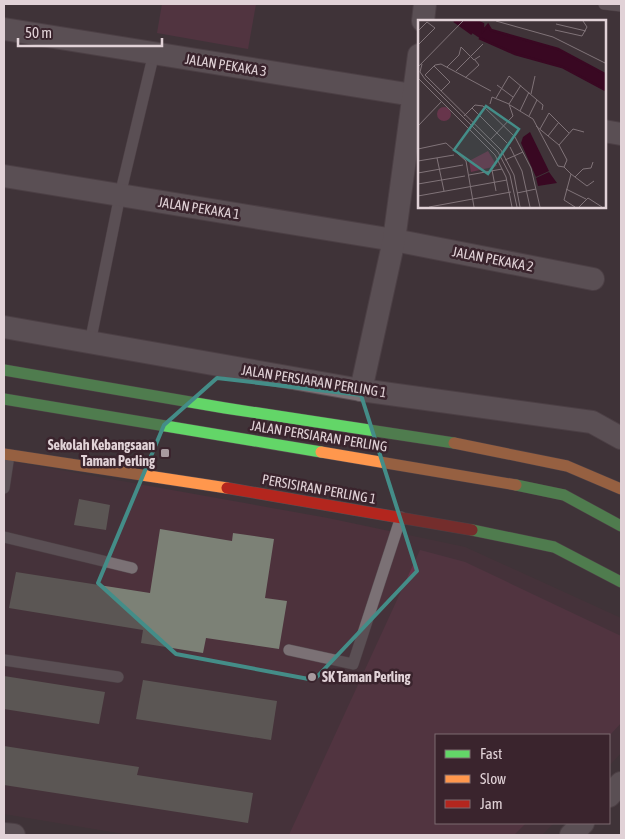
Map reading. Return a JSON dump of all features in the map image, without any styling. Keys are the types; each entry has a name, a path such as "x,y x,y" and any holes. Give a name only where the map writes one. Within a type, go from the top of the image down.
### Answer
{"main road":[{"name":"JALAN PERSIARAN PERLING","path":"4,370 225,408 464,444 567,466 621,490"},
{"name":"JALAN PERSIARAN PERLING","path":"4,399 480,478 564,495 621,526"},
{"name":"PERSISIRAN PERLING 1","path":"7,454 401,517 554,547 621,582"}],"street":[{"path":"423,20 425,4"},
{"name":"JALAN PEKAKA 3","path":"4,29 416,95"},
{"path":"361,390 394,240 416,95 418,66"},
{"path":"605,131 621,134"},
{"name":"JALAN PEKAKA 1","path":"4,176 394,240"},
{"name":"JALAN PEKAKA 2","path":"394,240 593,279"},
{"name":"JALAN PERSIARAN PERLING 1","path":"4,327 361,390 592,422 621,438"},
{"path":"610,795 621,784"},
{"path":"571,835 582,824"},
{"path":"4,834 14,835"}],"lane":[{"path":"604,4 621,6"},
{"path":"90,343 120,195 154,53"},
{"path":"4,488 7,454"},
{"path":"289,650 353,664 401,517"},
{"path":"4,537 132,568"},
{"path":"4,660 118,677"}],"highlighted area":[{"path":"217,378 361,395 417,571 314,680 176,654 98,583 164,425"}],"shaded area":[{"path":"162,4 256,4 248,49 157,33"},
{"name":"SK Taman Perling","path":"4,460 328,518 465,547 621,618 621,753 610,765 610,734 435,734 435,824 553,824 542,835 130,835 4,814"},
{"path":"420,550 465,562 621,636 621,723 610,735 435,734 435,824 525,824 514,835 289,835"}],"building":[{"path":"79,499 110,505 106,530 74,525"},
{"path":"160,529 232,541 233,533 274,539 265,598 287,601 279,649 206,638 203,653 141,643 143,630 9,608 16,572 150,593"},
{"path":"4,676 105,692 99,724 4,709"},
{"path":"143,680 277,701 271,740 136,719"},
{"path":"4,746 139,767 137,775 253,793 248,823 4,785"}],"traffic: fast":[{"path":"4,370 225,408 454,443"},
{"path":"4,399 321,452"},
{"path":"516,485 564,495 621,526"},
{"path":"472,530 554,547 621,582"}],"traffic: slow":[{"path":"454,443 567,466 621,489"},
{"path":"321,452 516,485"},
{"path":"4,454 227,488"}],"traffic: jam":[{"path":"227,488 472,530"}],"place":[{"name":"Sekolah Kebangsaan Taman Perling","path":"165,453"},
{"name":"SK Taman Perling","path":"312,677"}]}
